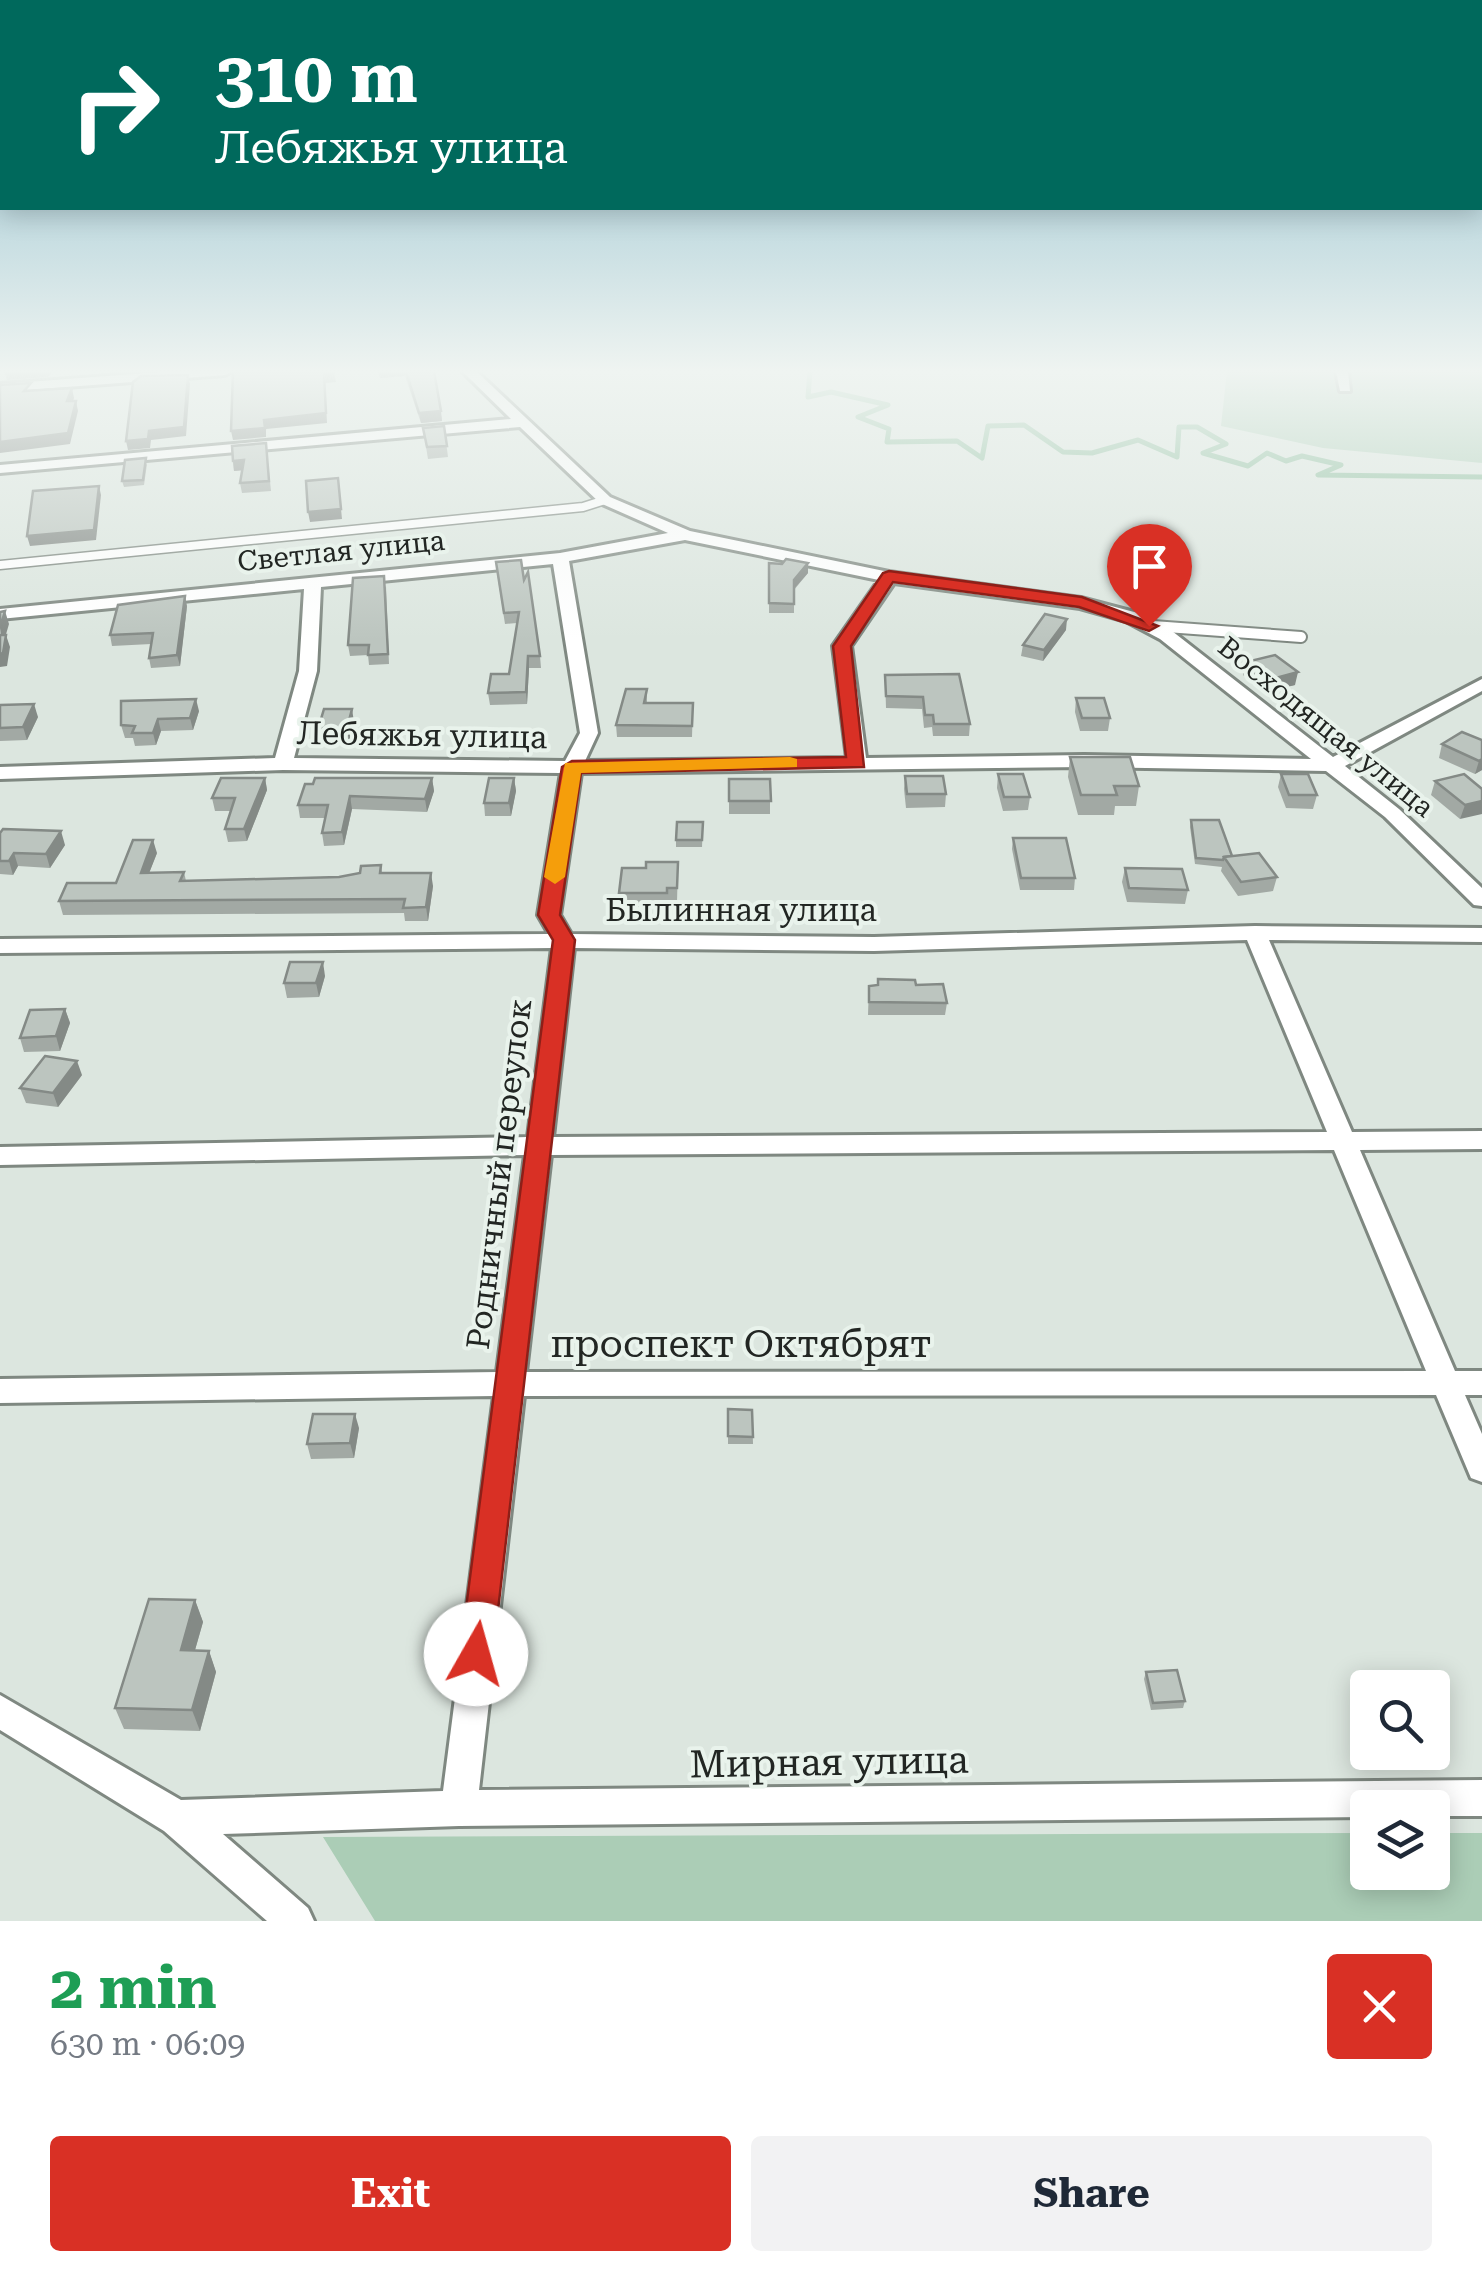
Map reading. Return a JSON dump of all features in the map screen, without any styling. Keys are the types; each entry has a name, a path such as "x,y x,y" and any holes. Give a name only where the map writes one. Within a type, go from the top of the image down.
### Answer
{"street":[{"path":"0,469 93,461"},
{"name":"Восходящая улица","path":"564,461 605,500 685,536 889,576 1082,602 1149,626 1232,684 1333,765 1404,824 1482,900"},
{"name":"Светлая улица","path":"0,614 560,558 685,536"},
{"name":"Родничный переулок","path":"459,1808 564,940 549,915 572,767 588,733 560,558"},
{"path":"857,763 842,646 889,576"},
{"path":"283,764 308,671 313,581"},
{"name":"Лебяжья улица","path":"0,773 283,764 1333,765 1482,684"},
{"path":"1256,933 1482,1469"},
{"name":"Былинная улица","path":"0,946 564,940 874,944 1256,933 1482,935"},
{"path":"0,1156 538,1146 1482,1140"},
{"name":"проспект Октябрят","path":"0,1391 508,1384 1482,1383"},
{"path":"0,1711 177,1818 295,1921"},
{"name":"Мирная улица","path":"177,1818 459,1808 1482,1798"}],"lane":[{"path":"0,565 583,507 605,500"},
{"path":"1149,626 1302,638"}],"green space":[{"path":"1350,1833 1350,1890 1450,1890 1450,1833 1482,1833 1482,1921 375,1921 323,1837"}],"building":[{"path":"125,461 146,461 143,480 122,481"},
{"path":"244,461 267,461 269,481 240,483"},
{"path":"338,478 341,509 308,512 306,481"},
{"path":"99,486 94,530 27,536 33,491"},
{"path":"786,559 808,563 794,580 794,604 769,603 769,563 782,564"},
{"path":"521,560 524,580 528,572 540,656 528,656 526,692 488,693 491,674 509,674 519,612 504,613 496,562"},
{"path":"384,576 388,654 368,655 369,645 348,645 353,578"},
{"path":"185,596 177,655 149,658 153,633 110,635 118,605"},
{"path":"1045,614 1067,619 1044,650 1023,645"},
{"path":"0,635 6,635 0,654"},
{"path":"1275,655 1298,672 1268,680 1246,662"},
{"path":"959,674 970,724 934,724 933,715 925,715 923,697 886,696 885,675"},
{"path":"626,689 647,689 644,703 693,703 692,726 616,725"},
{"path":"1076,698 1104,698 1110,718 1082,718"},
{"path":"196,699 190,718 158,719 153,733 132,733 135,726 121,725 121,701"},
{"path":"34,704 23,727 0,728 0,705"},
{"path":"324,709 352,709 347,728 318,729"},
{"path":"1462,732 1482,740 1479,761 1442,744"},
{"path":"1070,757 1130,757 1139,786 1114,786 1117,795 1081,795"},
{"path":"998,774 1023,774 1030,797 1004,797"},
{"path":"1281,774 1308,774 1317,795 1289,795"},
{"path":"1464,774 1482,789 1482,801 1465,805 1435,781"},
{"path":"905,776 943,776 946,794 907,794"},
{"path":"221,778 265,778 244,829 225,829 235,798 212,798"},
{"path":"315,778 432,778 425,799 350,796 342,832 322,833 328,805 298,805 305,784 313,784"},
{"path":"489,778 514,778 509,803 484,803"},
{"path":"729,779 770,779 771,801 729,801"},
{"path":"1191,820 1219,820 1232,856 1223,860 1196,858"},
{"path":"677,822 703,822 702,840 676,840"},
{"path":"3,829 61,831 46,854 14,853 9,861 0,861"},
{"path":"1013,838 1066,838 1075,878 1021,878"},
{"path":"133,840 153,840 141,873 184,872 180,881 339,877 360,873 361,866 381,865 380,873 431,873 426,907 403,908 405,899 59,901 67,883 116,883"},
{"path":"1259,853 1277,877 1241,882 1224,857"},
{"path":"646,862 678,862 677,888 667,888 667,893 619,893 622,868 646,868"},
{"path":"1125,868 1182,869 1188,890 1129,888"},
{"path":"290,962 323,962 316,983 284,983"},
{"path":"878,979 915,980 916,985 943,984 947,1003 869,1002 869,986 878,985"},
{"path":"65,1009 56,1036 20,1038 30,1010"},
{"path":"45,1056 77,1061 53,1093 20,1088"},
{"path":"728,1409 752,1410 753,1437 728,1436"},
{"path":"313,1414 355,1414 350,1443 307,1444"},
{"path":"149,1599 195,1600 181,1650 209,1651 192,1710 115,1708"},
{"path":"1177,1670 1185,1701 1153,1703 1146,1672"}],"waterway":[{"path":"1229,461 1248,466 1256,461"},
{"path":"1322,461 1341,465 1318,475 1482,477"}],"slow traffic":[{"path":"555,877 572,767 790,763"}],"route":[{"path":"476,1654 564,940 549,915 572,767 857,763 842,646 889,576 970,590 1082,602 1149,626"}]}
